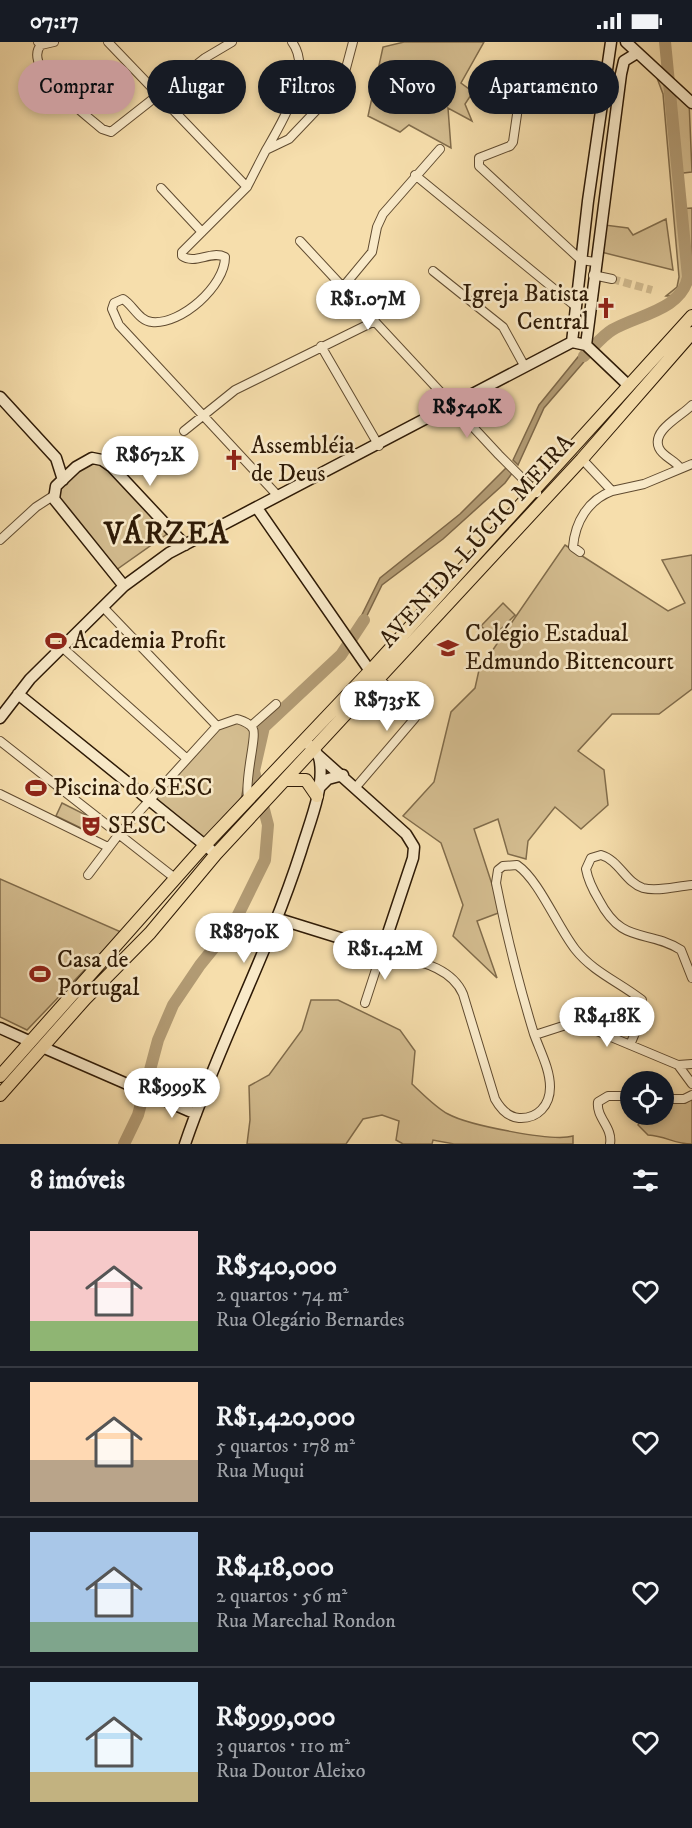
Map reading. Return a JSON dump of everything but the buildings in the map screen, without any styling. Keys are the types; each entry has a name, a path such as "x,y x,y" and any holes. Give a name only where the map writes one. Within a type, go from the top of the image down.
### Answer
{"main road":[{"path":"572,342 588,201 611,42"},
{"path":"626,42 692,103"},
{"path":"590,349 586,330 622,66 628,57 637,53"},
{"path":"588,201 604,203"},
{"name":"AVENIDA LÚCIO MEIRA","path":"0,1076 205,845 303,739 370,671 692,316"},
{"path":"574,328 586,330"},
{"name":"AVENIDA LÚCIO MEIRA","path":"0,1095 150,933 216,854 286,780 316,752 582,459 692,333"},
{"path":"0,718 18,693 103,607 124,586 158,559 379,446 572,342 590,349 628,385"},
{"path":"0,398 56,458 76,467"},
{"path":"56,458 63,480"},
{"path":"124,586 65,515 53,496 57,486 76,467 92,458 106,462 185,545"},
{"path":"257,508 370,671"},
{"path":"18,693 216,854"},
{"path":"279,919 382,951 415,852 412,840 303,739"},
{"path":"185,1144 279,919 318,792 316,752"},
{"path":"318,792 328,779 343,775"},
{"path":"286,780 306,780 318,792"},
{"path":"0,1028 29,1041"},
{"path":"42,1047 196,1114"}],"street":[{"path":"54,42 39,44 36,54 45,77 102,129 113,132 147,103"},
{"path":"108,42 147,81"},
{"path":"198,60 216,45 232,42"},
{"path":"278,496 115,320 112,309 119,300 128,302 141,317 154,322 184,312 213,289 225,257 219,255 189,260 182,256 184,248 247,187 294,96 299,64 298,52 292,42"},
{"path":"266,150 289,139 328,98 345,72 353,42"},
{"path":"179,114 247,187"},
{"path":"517,114 513,142 510,146 482,157 478,163 581,261 595,262"},
{"path":"343,287 372,252 377,227 383,214 415,175 440,150"},
{"path":"415,175 575,306"},
{"path":"161,188 202,232"},
{"path":"300,241 499,455 544,499"},
{"path":"433,271 503,327 525,367"},
{"path":"593,274 612,279"},
{"path":"184,431 235,390 375,321"},
{"path":"574,328 578,338 590,349"},
{"path":"321,346 379,446"},
{"path":"680,468 661,451 658,439 662,430 691,408"},
{"path":"582,459 612,491"},
{"path":"580,552 573,547 580,518 590,505 612,491 644,484 692,464"},
{"path":"0,540 36,507 53,496"},
{"path":"103,607 217,726"},
{"path":"63,648 186,758"},
{"path":"356,787 415,718 410,705 380,680"},
{"path":"251,726 276,704"},
{"path":"88,874 108,847 186,758 217,726 237,719 251,726 255,736 247,771 250,796"},
{"path":"0,741 176,879"},
{"path":"0,794 108,847"},
{"path":"692,885 644,888 631,880 611,860 601,855 591,858 586,869 596,894 614,923 631,934 681,950 692,978"},
{"path":"365,1003 382,951 441,970 454,978 463,994 499,1107 513,1117 530,1117 540,1112 550,1094 549,1075 535,1035 496,883 498,870 510,864 525,870 583,958 642,999 642,1016 630,1045"},
{"path":"535,1035 573,1023 595,1029 678,1065 692,1065"},
{"path":"678,1065 692,1084"},
{"path":"674,1099 684,1099 692,1095"},
{"path":"610,1144 610,1132 598,1114 597,1102 608,1096 620,1096"}],"shaded area":[{"path":"404,42 484,42 474,60 468,60 468,71 461,83 468,88 468,100 465,104 472,121 456,112 456,60 380,60 383,47"},
{"path":"654,70 689,101 692,172 675,174 678,209 692,208 692,280 680,291 670,296 666,296 677,287 679,277 663,94"},
{"path":"368,114 448,114 451,148 409,125 400,132 368,116"},
{"path":"666,219 673,270 601,252 605,225 628,228 633,235"},
{"path":"582,352 589,356 544,408 518,465 513,460 539,405"},
{"path":"89,460 109,465 167,534 116,570 61,504 56,489"},
{"path":"507,467 513,472 505,483 443,539 382,585 357,636 354,631 380,578 460,514"},
{"path":"565,545 668,611 685,603 662,560 692,555 692,689 659,714 612,714 578,751 604,770 608,805 581,829 555,807 528,841 526,859 508,854 498,819 474,829 501,912 477,921 497,978 453,936 463,905 441,843 403,816 434,782 451,712 475,688 479,670"},
{"path":"503,603 515,615 493,637 481,626"},
{"path":"235,721 250,727 253,739 241,800 205,843 154,800 218,726"},
{"path":"62,803 90,817 85,830 56,816"},
{"name":"Casa de Portugal","path":"0,879 121,932 27,1030 0,1017"},
{"path":"311,1000 338,1000 400,1030 415,1051 412,1084 448,1114 473,1123 529,1135 573,1136 573,1144 454,1144 433,1140 432,1144 403,1144 396,1140 399,1121 382,1115 363,1119 346,1144 247,1144 250,1120 249,1086 269,1075 302,1030"},
{"path":"692,1100 692,1144 648,1135 638,1125 674,1125 674,1101"}],"waterway":[{"path":"584,356 612,330 668,304 684,288 688,277 665,42"},
{"path":"124,1144 138,1115 158,1040 173,1005 200,965 234,923 265,860 268,825 254,771 264,727 341,655 364,620"}],"tunnel":[{"path":"612,279 652,290"}],"place":[{"name":"Igreja Batista Central","path":"606,308"},
{"name":"Assembléia de Deus","path":"234,460"},
{"name":"Academia Profit","path":"56,641"},
{"name":"Colégio Estadual Edmundo Bittencourt","path":"448,648"},
{"name":"Piscina do SESC","path":"36,788"},
{"name":"SESC","path":"91,826"},
{"name":"Casa de Portugal","path":"40,974"}],"district":[{"name":"VÁRZEA","path":"167,534"}]}
